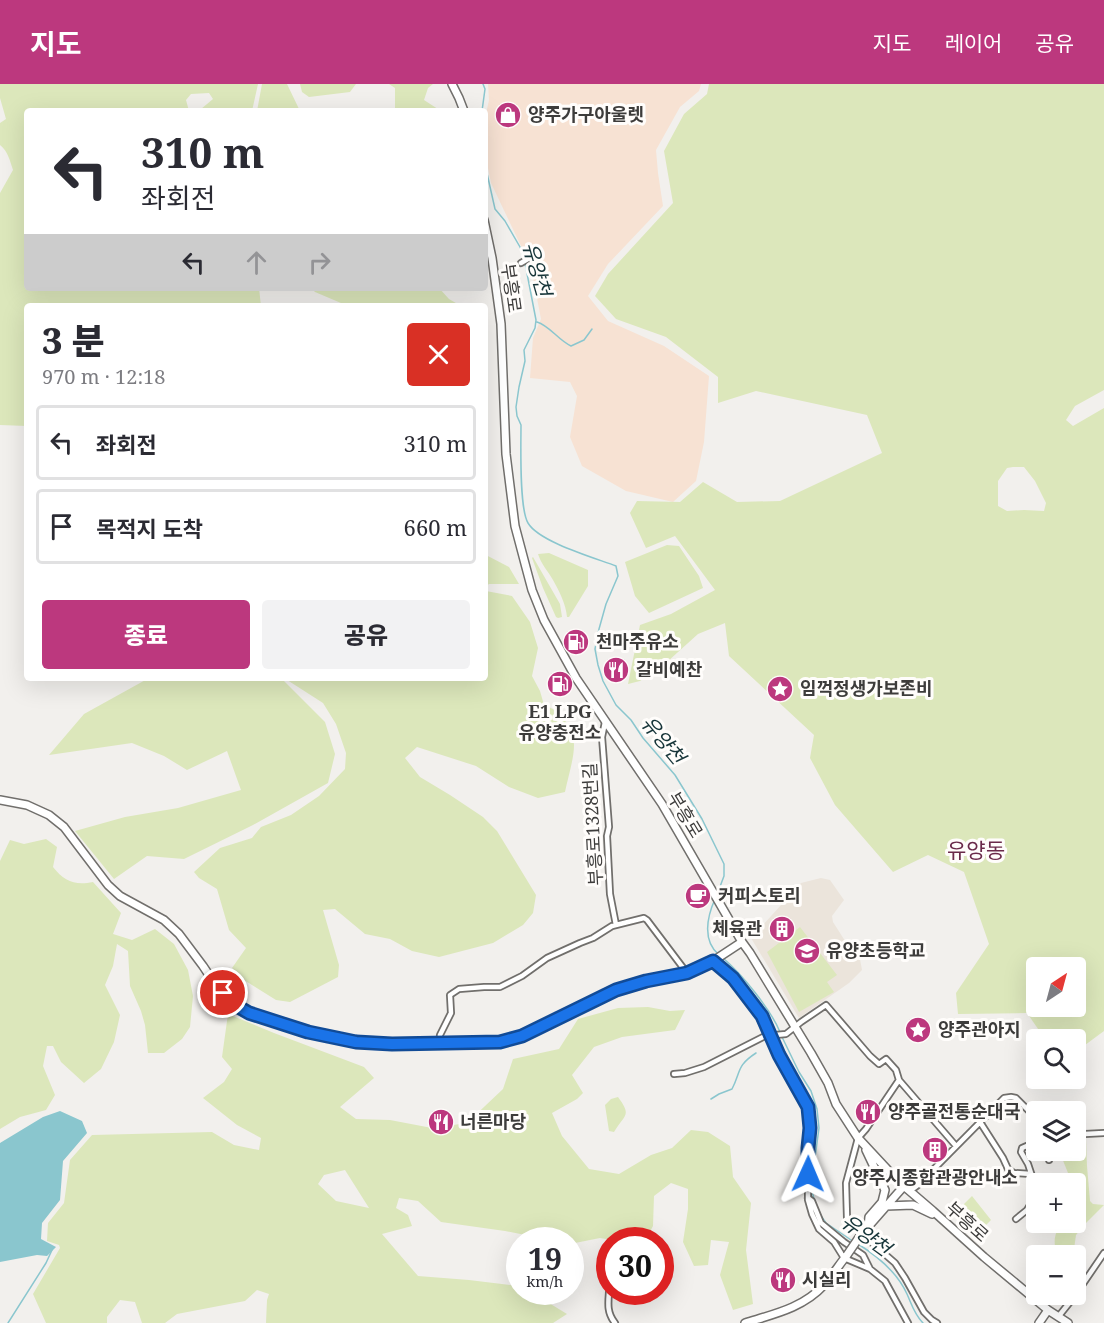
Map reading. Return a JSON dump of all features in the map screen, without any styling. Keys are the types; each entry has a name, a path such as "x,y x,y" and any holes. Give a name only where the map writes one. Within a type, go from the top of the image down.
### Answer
{"main road":[{"path":"452,84 463,108"},
{"name":"부흥로","path":"488,239 501,324 506,454 518,538 544,621 576,678 662,804 742,942 821,1070 836,1104 858,1138 904,1186 984,1257 1048,1310 1068,1323"},
{"path":"0,800 27,805 49,815 64,827 108,885 127,902 164,920 179,934 230,1002 268,1020 308,1032 356,1042 392,1044 500,1042 522,1036 616,990 687,973 742,942"},
{"path":"864,1144 885,1190 882,1202 869,1217 864,1231"},
{"path":"745,1323 800,1304 824,1284 864,1231 904,1186"},
{"path":"886,1206 913,1205 943,1220"},
{"path":"1039,1323 1048,1310"}],"street":[{"path":"521,263 533,256"},
{"name":"부흥로1328번길","path":"605,722 602,737 609,827 607,836 610,894 616,925"},
{"path":"439,1044 440,1035 451,1013 450,995 459,989 500,987 522,976 547,958 593,938 612,926 644,918 687,973"},
{"path":"715,959 733,978 762,1016 779,1055 808,1107 810,1128 808,1198 819,1229 834,1242 845,1257 870,1269 885,1281 908,1323"},
{"path":"674,1074 685,1074 705,1067 765,1036 786,1034 826,1005 870,1056 879,1064 886,1059 896,1070 899,1080 956,1146"},
{"path":"899,1080 866,1130 858,1138 846,1183 847,1218 864,1231 872,1243 895,1263 924,1312 937,1323"},
{"path":"904,1186 914,1188 918,1185 1004,1098 1016,1098 1026,1108"},
{"path":"980,1122 1008,1169 1014,1173 1026,1174"},
{"path":"1086,1134 1104,1133"},
{"path":"1026,1146 1022,1148 1022,1152 1026,1160"},
{"path":"808,1198 812,1201 821,1223 863,1255 870,1269"},
{"path":"1016,1219 1026,1211"},
{"path":"1058,1317 1104,1253"},
{"path":"608,1305 609,1313 615,1323"}],"shaded area":[{"path":"488,84 701,84 699,91 680,107 656,150 663,206 608,264 588,296 608,321 664,346 709,376 704,442 696,481 673,502 626,491 582,466 570,437 577,396 570,382 530,378 533,338 541,319 531,267 491,183 488,168"},
{"name":"유양초등학교","path":"821,878 830,880 844,900 832,916 833,922 860,959 862,970 849,983 799,1018 751,938 801,883"}],"green space":[{"path":"0,84 258,84 253,108 202,108 213,99 209,93 191,94 186,100 188,108 24,108 24,291 259,291 261,303 24,303 24,426 0,425 0,193 13,170 7,153 0,145 0,123 6,119 0,98"},
{"path":"262,84 287,84 299,108 258,108"},
{"path":"300,84 356,84 350,92 309,97 302,92"},
{"path":"389,84 433,84 428,88 424,100 436,108 395,108 395,88"},
{"path":"709,84 1104,84 1104,390 1075,406 1066,420 1073,426 1104,408 1104,1031 1086,1044 1086,1029 1038,1029 1030,1017 1086,1017 1086,957 1026,957 1026,1013 958,1014 956,993 989,944 964,872 928,855 893,872 835,805 810,758 814,735 729,656 725,623 698,634 667,662 640,681 628,684 640,625 671,614 715,590 675,536 646,548 630,513 637,501 680,502 703,482 737,502 780,501 882,453 867,415 756,391 718,403 718,377 666,337 616,319 595,296 608,274 673,203 664,151 684,114 707,94","holes":["1024,467 1035,481 1046,503 1044,511 1007,511 998,506 998,481 1007,468"]},
{"path":"442,291 456,303 341,303 315,292"},
{"path":"667,545 679,546 699,576 703,588 649,613 635,596 625,562"},
{"path":"549,553 588,570 588,586 569,617 567,617 560,593 538,554"},
{"path":"488,556 509,567 519,584 489,584"},
{"path":"533,557 560,604 562,617 556,617"},
{"path":"488,591 512,596 530,622 538,648 532,676 544,705 561,715 569,726 574,745 573,756 565,792 538,798 509,787 476,766 417,747 405,758 420,777 483,817 497,831 536,895 533,913 523,925 493,943 439,957 412,951 390,939 365,934 335,909 323,910 339,965 338,977 290,1002 276,1000 244,980 232,968 246,948 229,930 217,889 199,878 194,872 220,848 252,838 261,827 291,815 319,796 345,769 346,753 336,724 323,703 289,681 488,681"},
{"path":"144,681 284,681 325,722 335,754 328,783 253,825 184,859 147,856 114,879 75,831 125,817 178,808 241,790 227,751 187,770 164,756 132,743 49,755 84,714"},
{"path":"46,839 57,847 53,867 57,872 75,883 93,882 121,913 113,934 132,940 155,929 174,944 188,970 193,996 190,1027 182,1039 164,1053 148,1053 145,1025 130,986 128,951 117,944 113,966 105,985 120,1015 114,1042 101,1069 84,1083 61,1062 53,1046 47,1046 43,1066 55,1095 46,1110 20,1117 0,1129 0,861 10,840 24,844"},
{"path":"800,927 837,975 827,982 834,992 799,1012 767,952"},
{"path":"648,1007 670,1011 685,1010 675,1030 622,1037 594,1047 572,1075 583,1093 552,1113 562,1136 589,1169 619,1174 651,1155 672,1148 691,1130 708,1132 730,1146 733,1177 751,1203 746,1250 753,1304 733,1310 720,1275 729,1242 711,1240 708,1265 694,1266 683,1242 688,1209 688,1189 671,1183 654,1196 652,1227 596,1227 596,1239 584,1241 584,1227 506,1227 506,1231 441,1222 418,1201 399,1198 396,1208 408,1215 412,1226 382,1234 418,1276 506,1284 506,1305 552,1305 567,1314 553,1323 266,1323 269,1294 257,1290 245,1301 177,1314 165,1323 142,1323 135,1302 120,1300 107,1317 107,1323 46,1323 33,1294 60,1248 59,1245 47,1241 48,1223 64,1203 70,1160 92,1135 212,1132 234,1145 259,1150 261,1138 237,1125 203,1098 224,1082 232,1069 222,1057 228,1014 364,1067 374,1078 340,1107 356,1119 390,1120 432,1128 467,1123 503,1089 513,1059 559,1049 578,1019 618,1008","holes":["345,1170 369,1208 336,1201 318,1184 324,1175"]},
{"path":"618,1097 626,1112 614,1132 609,1131 605,1105 611,1099"},
{"path":"1086,1139 1090,1201 1093,1204 1104,1205 1086,1223 1086,1173 1068,1173 1063,1161 1086,1161"},
{"path":"972,1196 991,1220 976,1235 953,1215"},
{"path":"1056,1233 1078,1233 1075,1245 1055,1245"}],"water":[{"path":"60,1111 82,1121 87,1133 63,1161 60,1200 42,1223 41,1239 56,1247 47,1256 37,1255 0,1262 0,1143 43,1117"}],"waterway":[{"name":"유양천","path":"482,108 485,89 483,84"},
{"name":"유양천","path":"488,178 495,209 505,221 524,258"},
{"name":"유양천","path":"525,263 536,320 535,328 524,350 525,361 516,407 521,425 521,476 525,515 528,523 543,537 568,549 616,566 618,576 606,604 595,649 603,681 616,705 631,720 643,738 675,775 702,819 724,864 724,876 718,892"},
{"path":"537,322 571,346 584,340 592,329"},
{"name":"유양천","path":"715,899 708,921 708,936 719,955"},
{"name":"유양천","path":"723,958 755,993 770,1013 780,1032"},
{"name":"유양천","path":"782,1037 811,1091 817,1109 819,1128 812,1191 815,1203"},
{"path":"711,1099 732,1089 742,1066 756,1053"},
{"name":"유양천","path":"819,1213 826,1223 854,1242"},
{"name":"유양천","path":"858,1244 893,1272 903,1286 915,1313 923,1323"},
{"path":"8,1323 52,1250"}],"place":[{"name":"양주가구아울렛","path":"508,115"},
{"name":"천마주유소","path":"576,642"},
{"name":"갈비예찬","path":"616,670"},
{"name":"E1 LPG 유양충전소","path":"560,684"},
{"name":"임꺽정생가보존비","path":"780,689"},
{"name":"커피스토리","path":"698,896"},
{"name":"체육관","path":"782,929"},
{"name":"유양초등학교","path":"807,951"},
{"name":"양주관아지","path":"918,1030"},
{"name":"양주골전통순대국","path":"868,1112"},
{"name":"너른마당","path":"441,1122"},
{"name":"양주시종합관광안내소","path":"935,1150"},
{"name":"시실리","path":"783,1280"}],"district":[{"name":"유양동","path":"976,851"}],"route":[{"path":"223,993 230,1002 249,1013 268,1020 308,1032 356,1042 439,1044 500,1042 522,1036 616,990 687,973 713,961 733,978 762,1016 773,1044 808,1107 810,1128 808,1174"}]}
